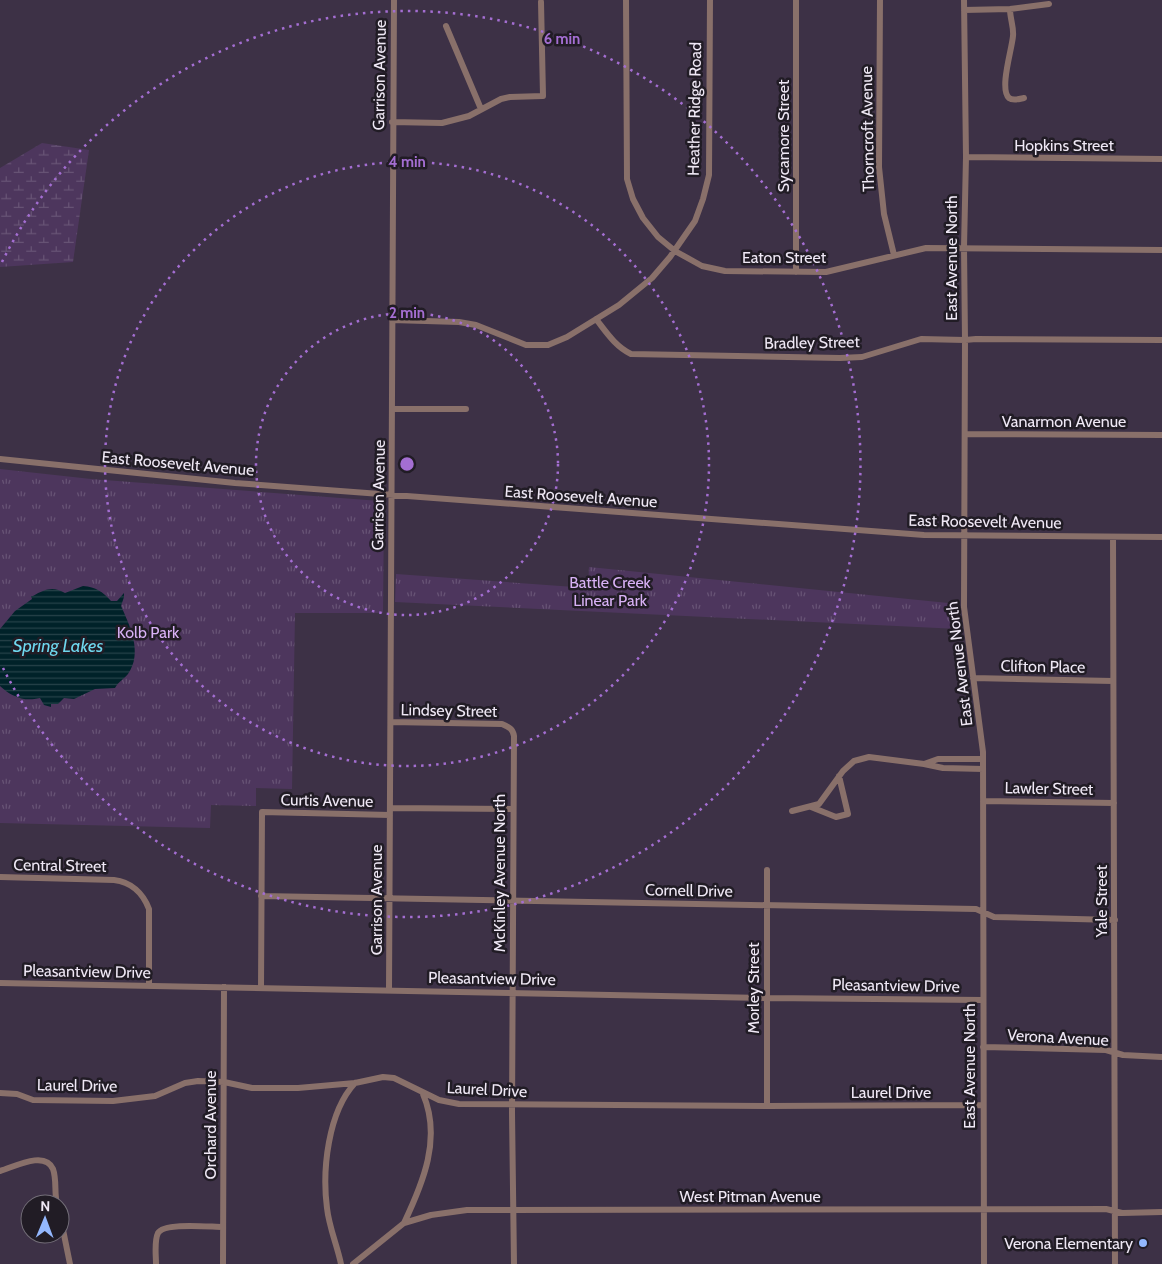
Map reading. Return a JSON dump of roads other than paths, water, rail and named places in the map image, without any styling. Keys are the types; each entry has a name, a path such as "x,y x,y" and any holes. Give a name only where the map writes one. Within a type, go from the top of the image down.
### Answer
{"street":[{"name":"Garrison Avenue","path":"389,990 394,0"},
{"name":"Eaton Street","path":"626,0 627,179 633,199 643,218 658,237 675,251 702,266 725,271 826,272 926,248 1162,250"},
{"name":"Heather Ridge Road","path":"392,320 459,322 476,325 526,345 548,346 567,337 619,305 652,278 675,251 695,221 709,175 710,0"},
{"name":"Sycamore Street","path":"796,0 796,272"},
{"name":"Thorncroft Avenue","path":"880,0 879,167 884,214 894,255"},
{"name":"East Avenue North","path":"964,0 966,157 964,247 964,607 979,714 983,759 984,1264"},
{"path":"392,122 442,124 469,116 491,103 510,97 543,96 541,2"},
{"path":"964,10 1010,9 1048,4"},
{"path":"1010,9 1010,21 1013,32 1005,88 1008,97 1011,99 1024,98"},
{"path":"446,26 481,109"},
{"name":"Hopkins Street","path":"966,157 1162,159"},
{"name":"Bradley Street","path":"596,319 613,342 621,349 632,354 840,358 862,357 921,339 1162,340"},
{"path":"392,409 466,409"},
{"name":"Vanarmon Avenue","path":"965,434 1162,435"},
{"name":"East Roosevelt Avenue","path":"0,459 138,474 392,496 915,535 964,537 1162,537"},
{"name":"Yale Street","path":"1113,537 1115,1264"},
{"name":"Clifton Place","path":"973,678 1113,681"},
{"name":"Lindsey Street","path":"391,722 502,724 506,726"},
{"name":"McKinley Avenue North","path":"506,726 513,731 514,736 512,1106 514,1264"},
{"path":"792,811 819,804 843,771 854,761 869,757 942,768 983,769"},
{"path":"924,764 938,758 983,759"},
{"path":"810,807 836,818 848,814 839,776"},
{"name":"Lawler Street","path":"983,801 1114,803"},
{"name":"Curtis Avenue","path":"260,896 262,812 513,809"},
{"name":"Morley Street","path":"767,870 768,1106"},
{"name":"Central Street","path":"0,877 114,880 131,885 145,900 149,909 149,985"},
{"path":"260,896 261,988"},
{"name":"Cornell Drive","path":"260,896 976,910 994,917 1115,920"},
{"name":"Pleasantview Drive","path":"0,983 767,998 983,1000"},
{"name":"Orchard Avenue","path":"223,1264 224,987"},
{"name":"Verona Avenue","path":"983,1047 1106,1050 1123,1055 1162,1057"},
{"name":"Laurel Drive","path":"0,1093 17,1094 33,1100 113,1101 155,1096 198,1081 224,1082 252,1088 289,1088 355,1084 383,1076 394,1078 410,1085 423,1094 439,1100 459,1104 512,1106 983,1105"},
{"path":"341,1264 327,1208 326,1175 330,1138 341,1104 347,1092 355,1084"},
{"path":"404,1224 423,1182 431,1143 431,1124 428,1106 423,1094"},
{"path":"0,1171 35,1160 45,1161 53,1168 56,1194"},
{"name":"West Pitman Avenue","path":"353,1264 404,1224 446,1212 467,1210 1106,1209 1114,1211 1162,1212"},
{"path":"156,1264 156,1240 162,1228 223,1227"},
{"path":"66,1244 70,1264"}],"water":[{"name":"Spring Lakes","path":"83,586 99,591 111,601 117,601 124,593 121,606 134,640 135,649 132,666 128,674 115,688 95,689 74,699 64,698 58,704 51,704 51,707 44,705 40,698 23,699 5,690 0,686 0,629 15,611 32,599 31,596 49,589 65,593"}],"place":[{"name":"Verona Elementary","path":"1143,1243"}],"park label":[{"name":"Battle Creek Linear Park","path":"610,591"},
{"name":"Kolb Park","path":"148,632"}]}
